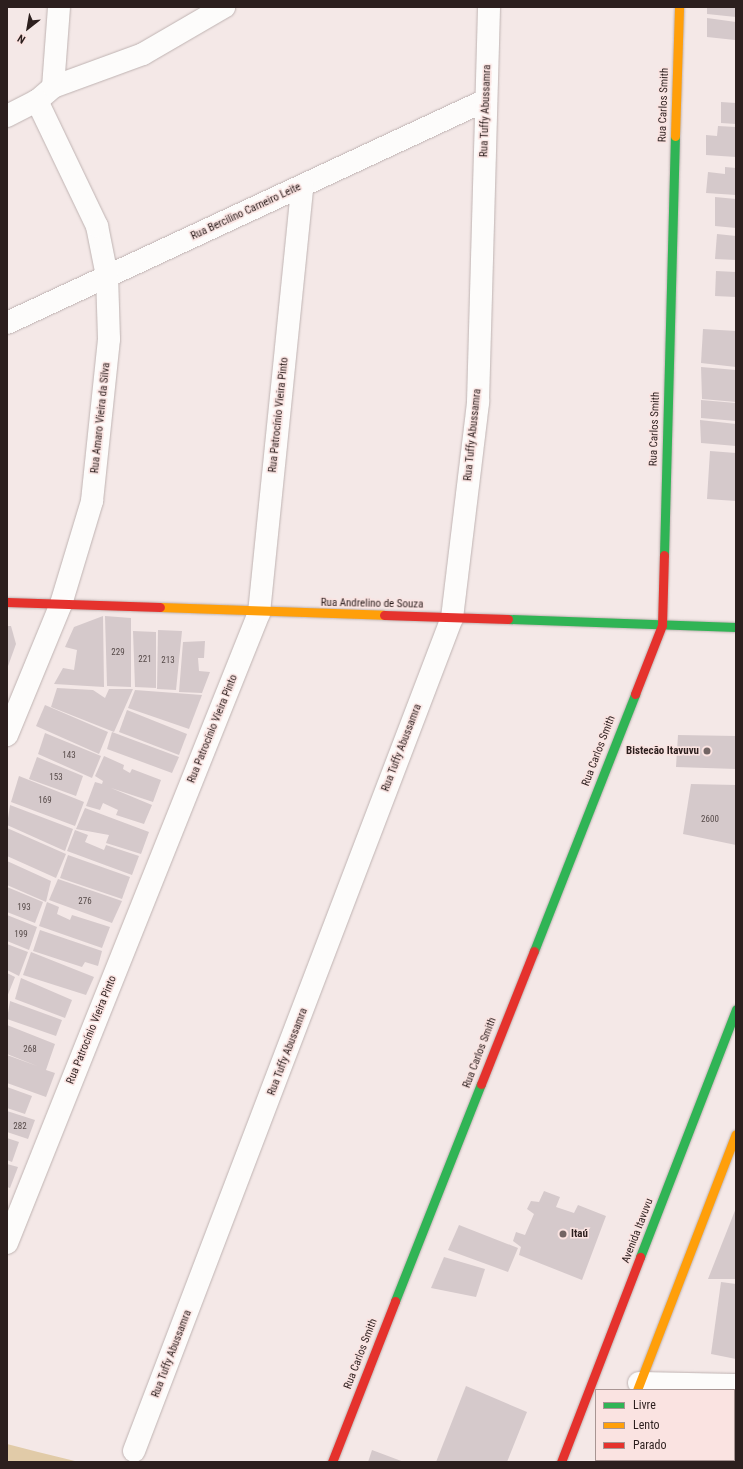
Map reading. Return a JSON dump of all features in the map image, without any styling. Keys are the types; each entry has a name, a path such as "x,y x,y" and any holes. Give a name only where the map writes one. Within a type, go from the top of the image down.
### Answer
{"street":[{"path":"53,87 59,7"},
{"path":"7,116 37,101 53,87 143,54 224,7"},
{"name":"Rua Tuffy Abussamra","path":"134,1451 452,618 478,402 489,7"},
{"name":"Rua Carlos Smith","path":"332,1462 662,624 679,7"},
{"name":"Rua Bercilino Carneiro Leite","path":"7,322 486,100"},
{"name":"Rua Amaro Vieira da Silva","path":"7,735 61,604 92,501 109,339 107,276 97,226 37,101"},
{"name":"Rua Patrocínio Vieira Pinto","path":"7,1243 259,613 302,186"},
{"name":"Rua Andrelino de Souza","path":"7,602 259,613 736,627"},
{"name":"Avenida Itavuvu","path":"561,1462 736,1009"},
{"path":"736,1134 729,1171 638,1387 736,1385"},
{"path":"576,1424 576,1456"}],"shaded area":[{"path":"7,1444 38,1452 79,1462 7,1462"}],"building":[{"path":"707,7 736,7 736,17 707,14"},
{"path":"707,18 736,22 735,40 707,37"},
{"path":"721,102 736,103 736,124 721,123"},
{"path":"718,126 736,127 736,157 706,155 706,135 717,136"},
{"path":"725,167 736,168 736,195 706,193 708,172 725,174"},
{"path":"715,197 736,199 736,228 715,226"},
{"path":"717,234 736,236 736,260 715,259"},
{"path":"716,271 736,272 736,297 715,296"},
{"path":"703,329 736,331 736,367 701,363"},
{"path":"701,367 736,370 736,402 702,399"},
{"path":"701,400 736,403 736,421 701,418"},
{"path":"700,420 736,424 736,446 701,443"},
{"path":"710,451 736,453 736,501 707,499"},
{"path":"103,616 104,687 54,684 63,668 74,670 77,650 65,647 74,627"},
{"path":"105,616 131,618 131,687 107,686"},
{"path":"7,626 11,626 16,644 7,669"},
{"path":"158,630 182,631 176,690 157,689"},
{"path":"133,631 156,632 156,688 135,687"},
{"path":"205,641 204,658 198,658 199,671 210,672 202,693 179,692 183,642"},
{"path":"57,688 93,690 105,698 109,689 133,689 114,732 51,707"},
{"path":"135,690 202,695 189,729 128,708"},
{"path":"45,705 108,732 99,754 36,726"},
{"path":"127,710 187,734 179,755 119,732"},
{"path":"112,732 179,757 172,773 107,749"},
{"path":"45,733 101,756 92,778 38,754"},
{"name":"Bistecão Itavuvu","path":"678,735 736,736 736,769 676,767"},
{"path":"104,756 124,765 123,769 130,773 132,769 161,780 153,802 111,788 152,805 144,824 116,815 118,810 103,803 100,810 86,806 95,782 102,784 103,781 95,776"},
{"path":"37,757 83,776 76,796 29,779"},
{"path":"19,776 84,802 75,826 11,802"},
{"path":"691,784 736,785 736,845 683,834"},
{"path":"10,805 73,829 65,851 7,825"},
{"path":"85,808 149,832 141,854 106,843 109,835 76,829"},
{"path":"7,828 66,854 56,878 7,856"},
{"path":"75,830 88,835 85,842 104,850 106,845 139,856 132,875 67,851"},
{"path":"68,855 130,877 122,899 60,878"},
{"path":"7,861 51,881 46,902 7,885"},
{"path":"58,879 122,901 112,923 49,900"},
{"path":"7,887 43,902 35,923 7,912"},
{"path":"47,902 59,907 57,914 70,920 72,915 110,927 102,948 39,926"},
{"path":"7,915 37,927 29,950 7,941"},
{"path":"40,930 102,951 98,966 85,962 82,967 33,951"},
{"path":"7,944 28,952 19,976 7,970"},
{"path":"31,952 94,977 86,995 23,975"},
{"path":"7,973 15,977 7,997"},
{"path":"21,978 72,1000 65,1018 15,999"},
{"path":"10,1001 62,1020 56,1036 7,1019"},
{"path":"7,1025 55,1044 46,1070 55,1073 46,1097 7,1083 7,1055 37,1066 7,1054"},
{"path":"7,1087 32,1096 25,1114 7,1108"},
{"path":"7,1111 35,1120 28,1139 7,1132"},
{"path":"7,1138 19,1142 12,1162 7,1160"},
{"path":"7,1164 18,1167 10,1188 7,1187"},
{"name":"Itaú","path":"544,1191 560,1197 556,1207 574,1213 578,1205 606,1216 582,1280 519,1255 521,1247 513,1241 516,1232 525,1235 534,1214 527,1209 531,1201 539,1202"},
{"path":"736,1208 736,1279 708,1279"},
{"path":"459,1225 518,1248 508,1272 448,1250"},
{"path":"444,1257 485,1269 476,1297 431,1288"},
{"path":"721,1282 736,1284 736,1359 711,1354"},
{"path":"466,1386 527,1412 507,1462 436,1462"},
{"path":"372,1450 404,1462 368,1462"}],"traffic: fast":[{"path":"664,555 675,136"},
{"path":"508,619 736,627"},
{"path":"534,951 635,694"},
{"path":"640,1257 736,1009"},
{"path":"395,1301 481,1084"}],"traffic: slow":[{"path":"675,136 679,7"},
{"path":"160,607 384,615"},
{"path":"637,1389 736,1134"}],"traffic: jam":[{"path":"635,694 662,625 664,555"},
{"path":"7,602 160,607"},
{"path":"384,615 508,619"},
{"path":"481,1084 534,951"},
{"path":"561,1462 640,1257"},
{"path":"332,1462 395,1301"}],"place":[{"name":"Bistecão Itavuvu","path":"707,751"},
{"name":"Itaú","path":"563,1234"}]}
